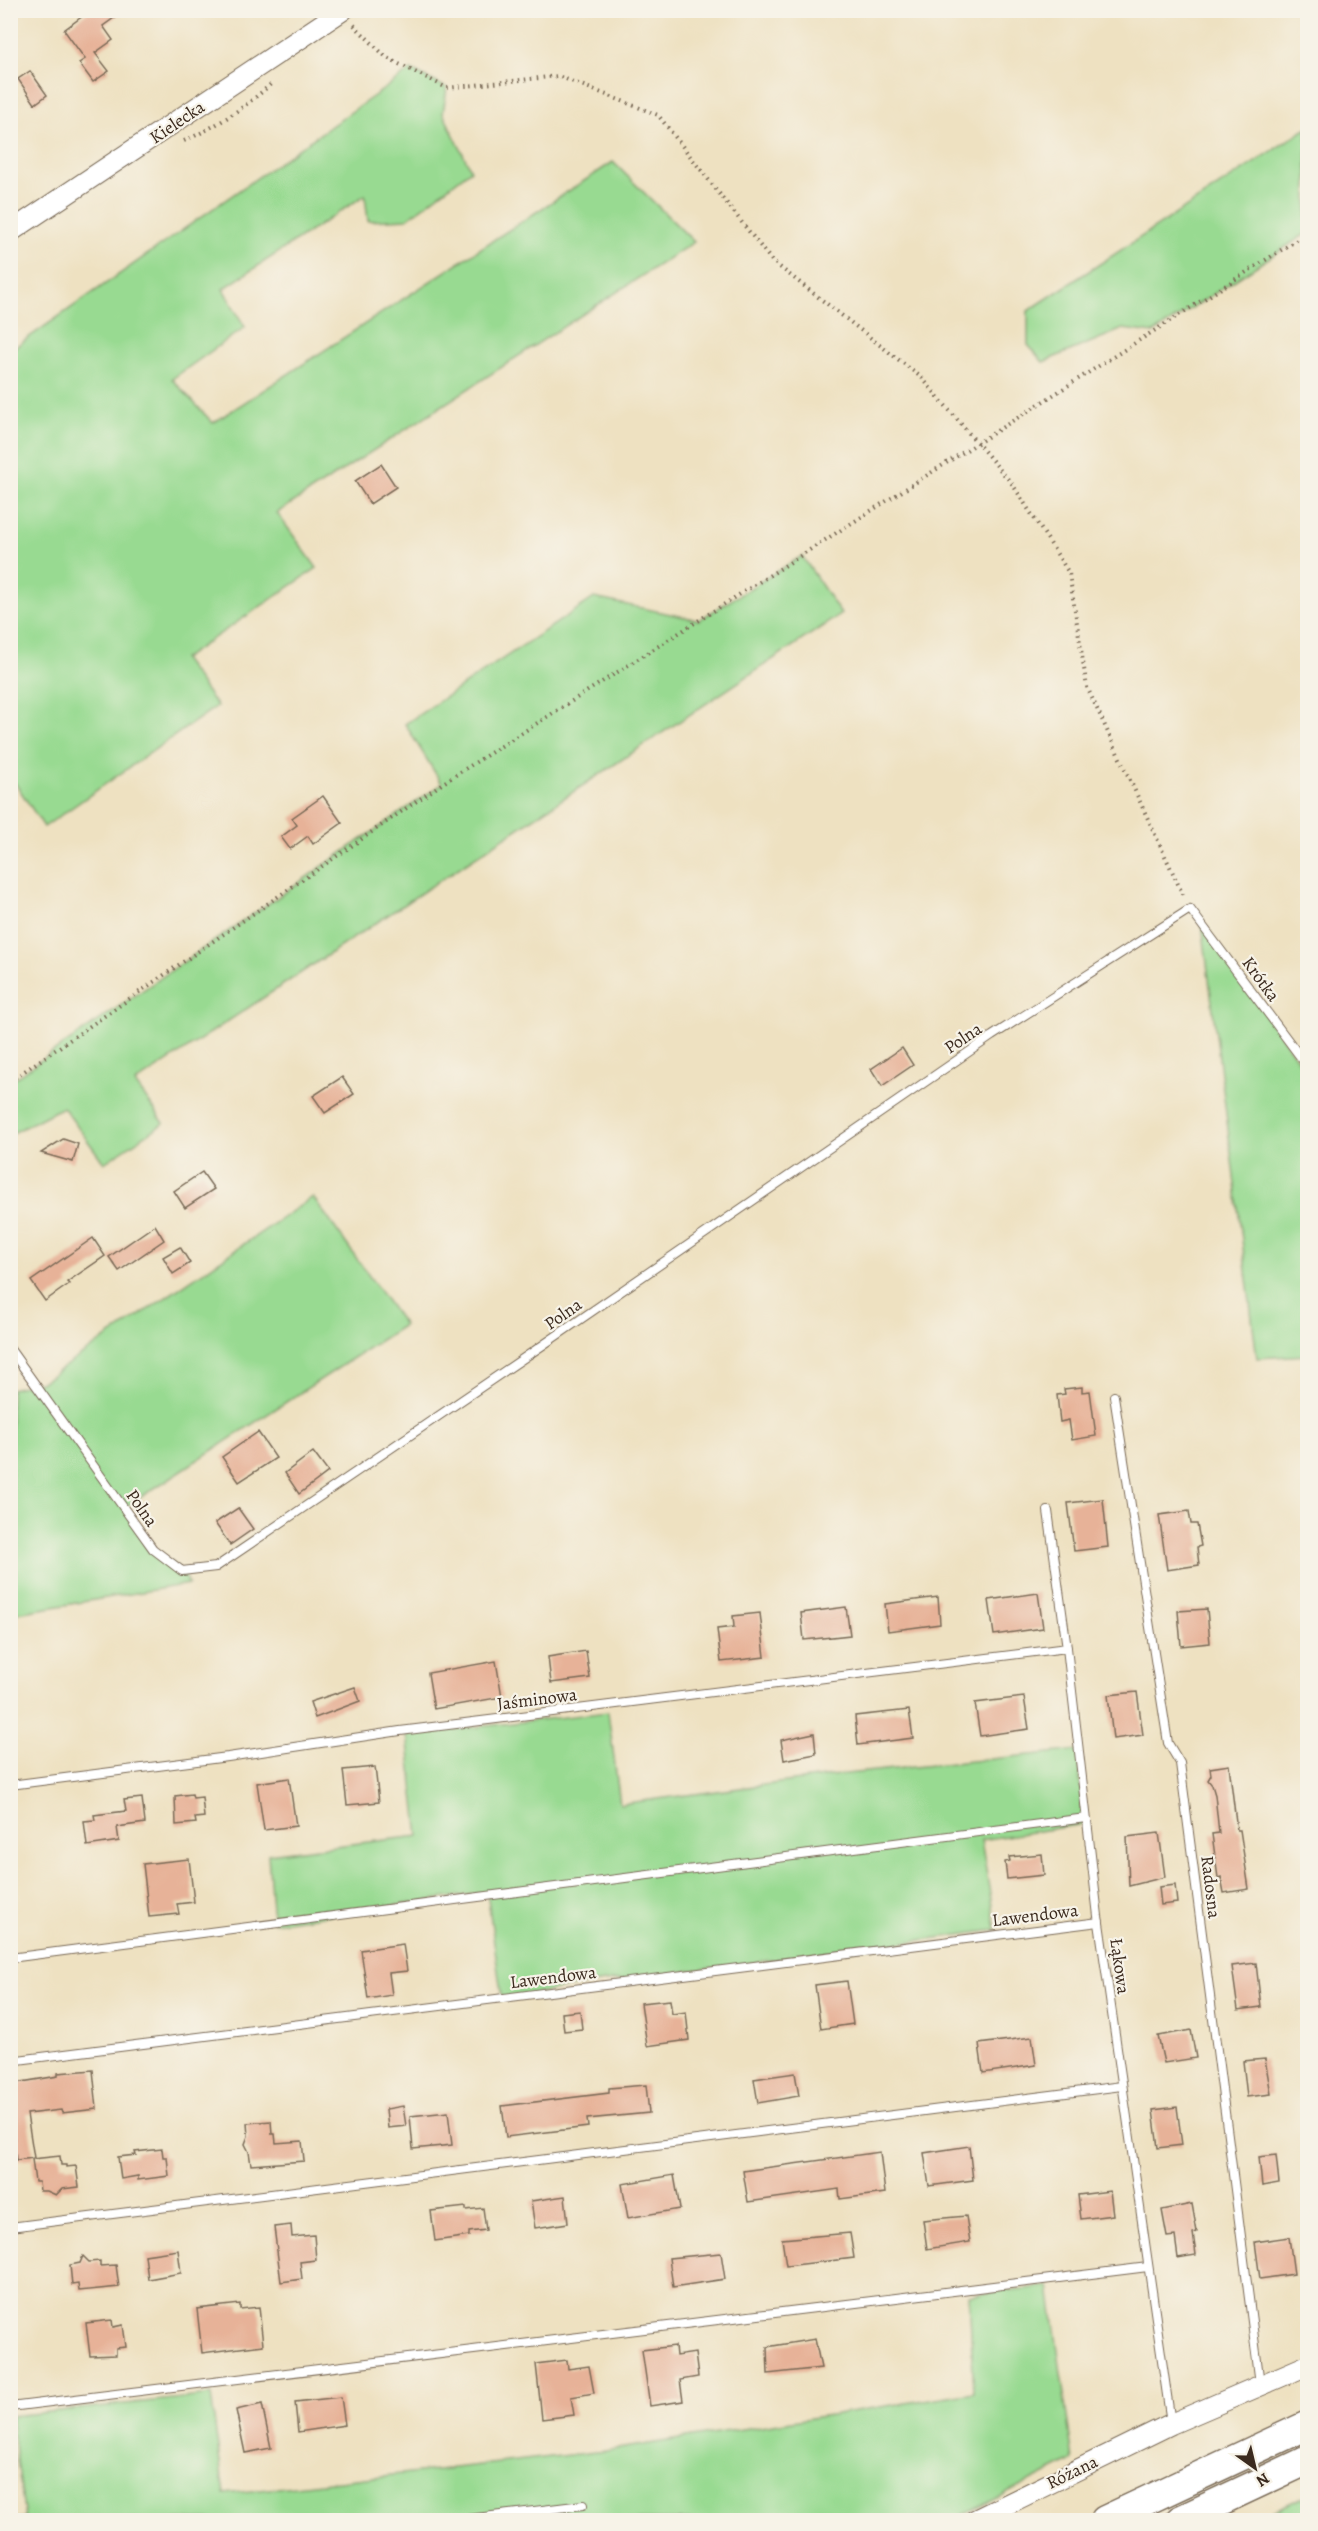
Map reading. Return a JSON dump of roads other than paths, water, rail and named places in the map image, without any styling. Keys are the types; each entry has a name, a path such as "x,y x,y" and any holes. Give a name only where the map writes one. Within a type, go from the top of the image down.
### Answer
{"highway":[{"path":"1105,2520 1308,2425"},
{"path":"1180,2520 1308,2460"}],"street":[{"name":"Kielecka","path":"10,232 342,11"},
{"name":"Różana","path":"975,2520 1171,2424 1308,2365"}],"lane":[{"name":"Krótka","path":"1190,909 1308,1067"},
{"name":"Polna","path":"10,1349 153,1549 182,1571 216,1567 992,1036 1190,909"},
{"name":"Radosna","path":"1114,1396 1168,1743 1180,1763 1261,2386"},
{"name":"Łąkowa","path":"1048,1511 1067,1648 1099,1922 1171,2424"},
{"name":"Jaśminowa","path":"10,1785 228,1757 400,1731 1067,1648"},
{"path":"10,1958 1086,1818"},
{"name":"Lawendowa","path":"10,2061 1099,1922"},
{"path":"10,2227 1122,2086"},
{"path":"10,2407 1148,2267"},
{"path":"459,2520 583,2505"}]}
